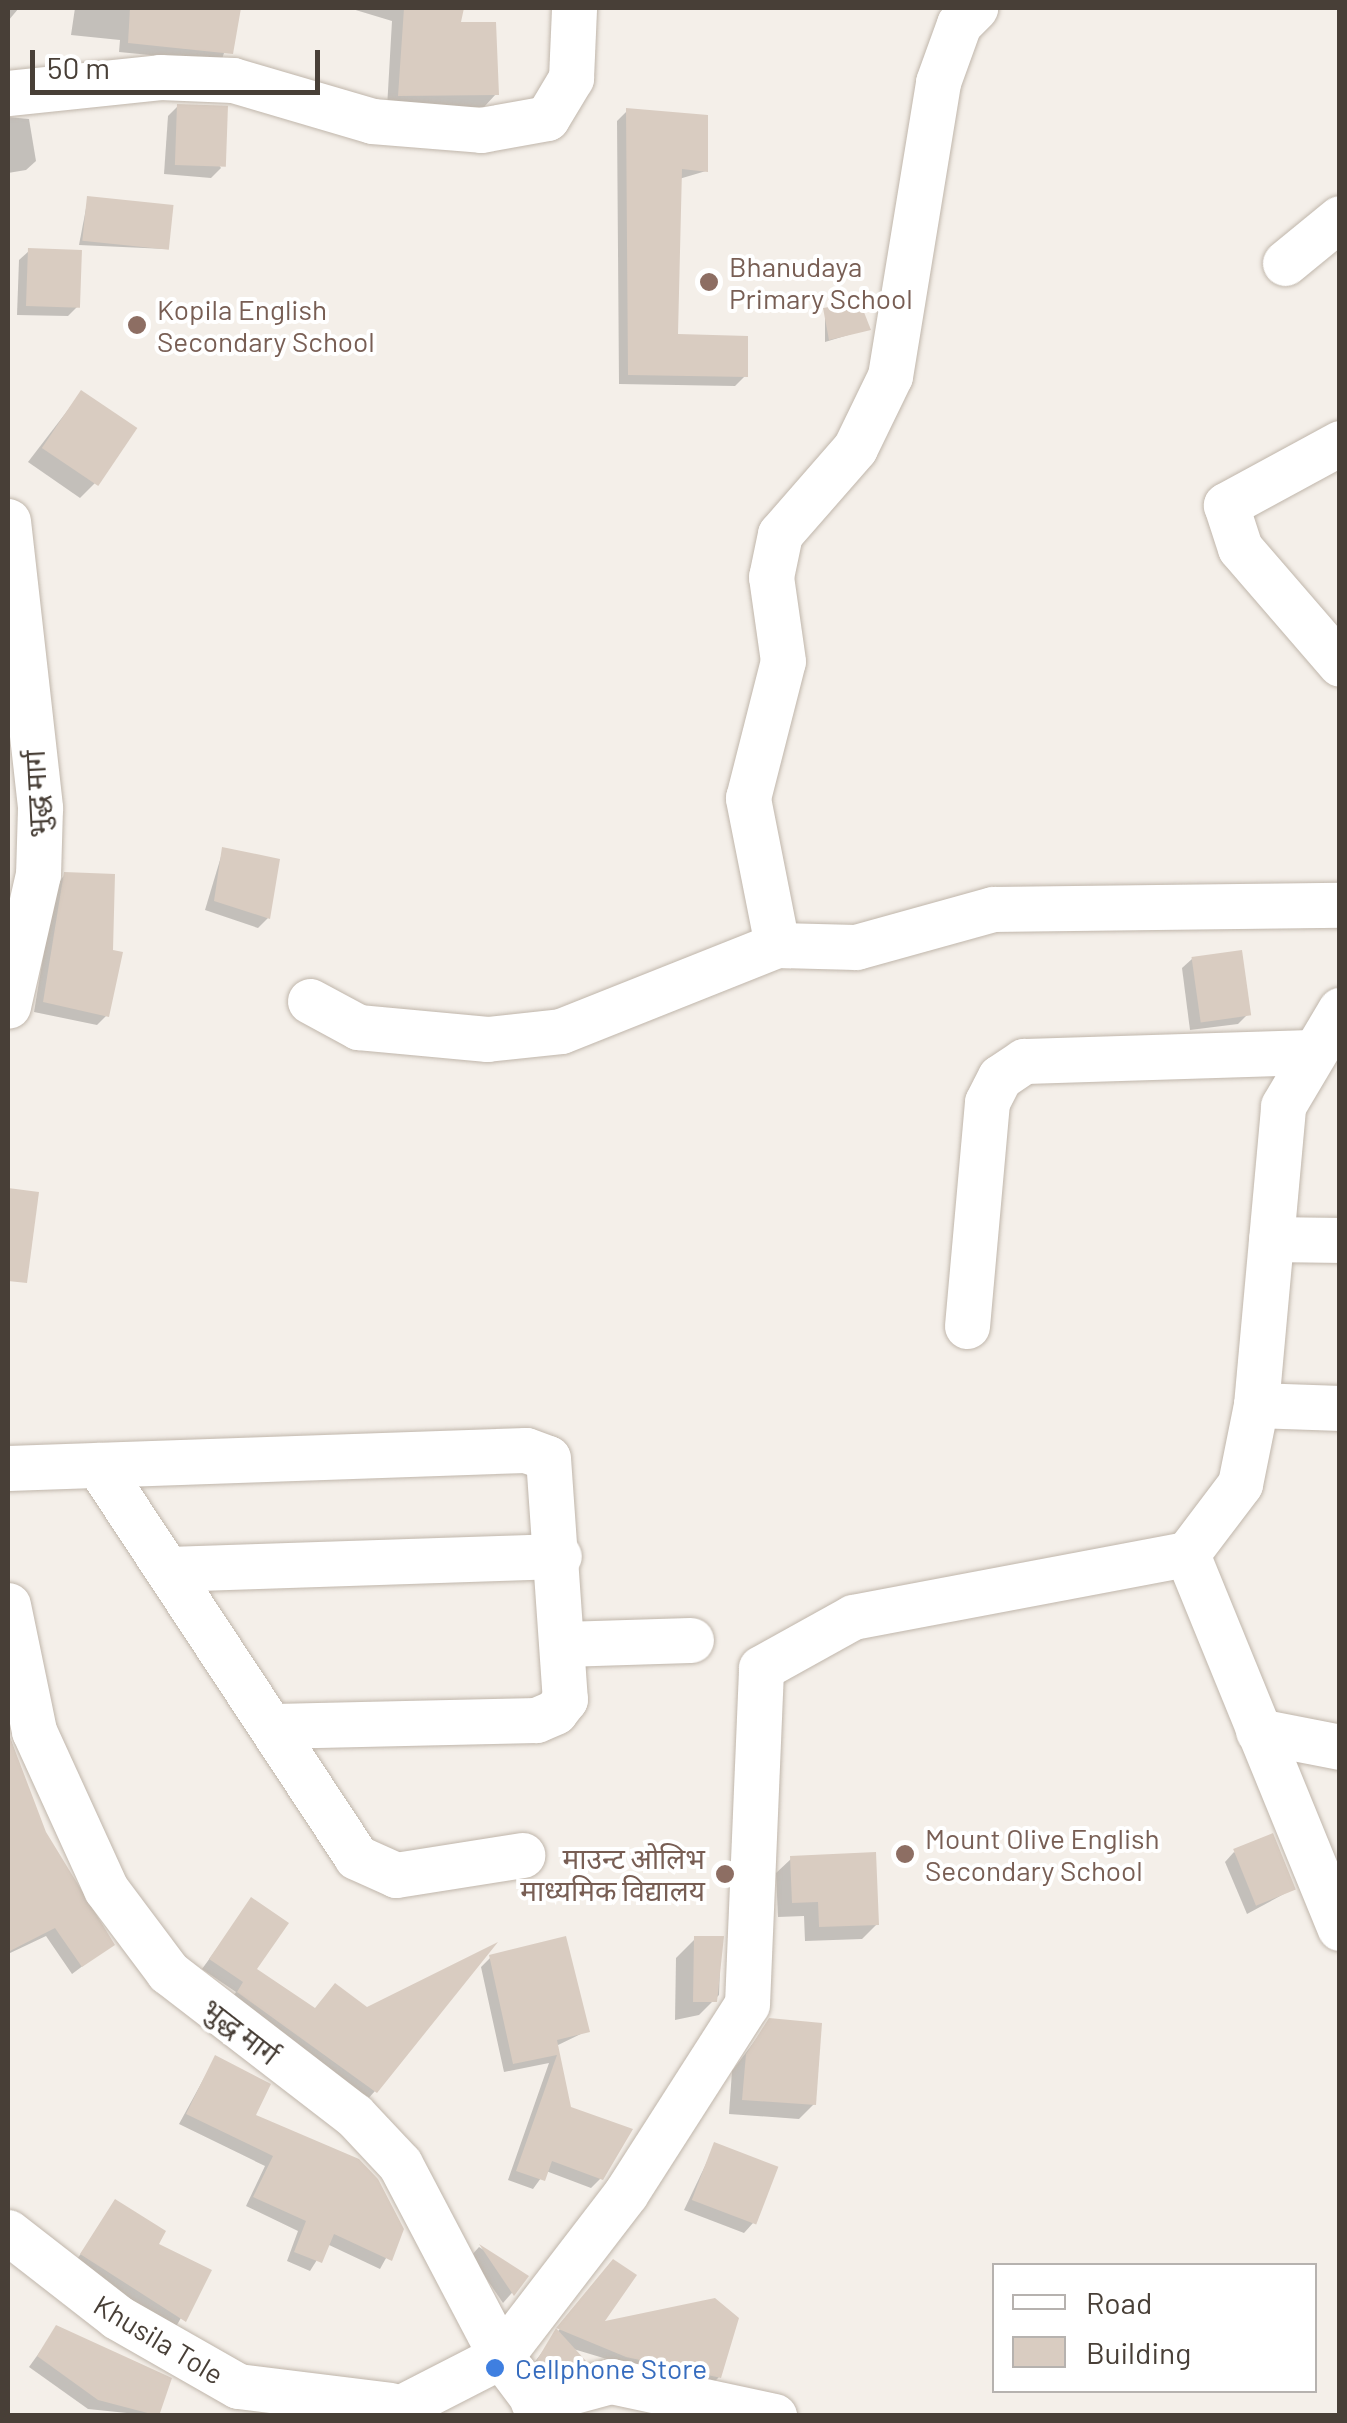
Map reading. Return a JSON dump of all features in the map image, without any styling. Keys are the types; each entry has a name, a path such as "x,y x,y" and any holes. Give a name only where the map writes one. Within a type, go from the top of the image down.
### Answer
{"street":[{"path":"8,93 160,77 233,80 372,121 481,130 547,118 572,78 574,8"},
{"path":"777,946 748,798 783,661 771,577 780,534 856,448 890,376 938,82 958,24 975,8"},
{"path":"1286,264 1340,218"},
{"path":"1340,443 1226,506 1240,548 1340,664"},
{"name":"भुद्ध मार्ग","path":"8,520 23,841 8,1006"},
{"path":"310,1000 358,1027 487,1039 560,1031 777,946 856,947 993,909 1340,906"},
{"path":"387,2410 501,2356 626,2193 747,2004 761,1668 852,1616 1187,1554 1240,1484 1256,1405 1282,1106 1340,1010"},
{"path":"967,1326 987,1102 1000,1077 1024,1061 1312,1052"},
{"path":"1271,1239 1340,1240"},
{"path":"1256,1405 1340,1408"},
{"path":"8,1468 526,1450 548,1458 556,1478 564,1698 536,1720 274,1726"},
{"path":"98,1465 375,1872 522,1855"},
{"path":"1187,1554 1340,1928"},
{"path":"168,1568 559,1556"},
{"name":"भुद्ध मार्ग","path":"8,1605 34,1730 106,1889 168,1972 354,2116 400,2164 501,2356 540,2409"},
{"path":"562,1644 690,1640"},
{"path":"1258,1731 1340,1747"},
{"name":"Khusila Tole","path":"16,2259 238,2386 387,2410"},
{"path":"540,2409 611,2380 774,2416"}],"building":[{"path":"130,8 241,8 233,54 128,43"},
{"path":"404,8 464,8 461,22 496,22 499,95 398,96"},
{"path":"177,104 228,106 226,167 175,165"},
{"path":"626,108 708,115 708,172 682,169 678,334 748,336 748,377 628,375"},
{"path":"87,196 174,205 169,250 82,241"},
{"path":"28,248 82,250 80,308 26,306"},
{"path":"860,302 871,330 829,340 823,308"},
{"path":"81,390 137,428 98,486 42,448"},
{"path":"222,847 280,859 270,919 214,901"},
{"path":"64,872 115,874 113,950 123,952 109,1017 43,1002"},
{"path":"1242,950 1251,1015 1201,1022 1191,957"},
{"path":"8,1188 39,1192 27,1283 8,1281"},
{"path":"8,1732 46,1832 115,1945 82,1967 55,1928 8,1952"},
{"path":"1273,1833 1296,1890 1256,1906 1233,1849"},
{"path":"876,1852 879,1925 819,1927 818,1902 792,1903 790,1856"},
{"path":"251,1897 289,1923 257,1969 315,2008 335,1983 367,2007 498,1942 377,2093 237,1992 243,1982 209,1959"},
{"path":"566,1936 590,2032 557,2040 571,2107 633,2129 603,2180 552,2161 545,2181 516,2171 557,2055 513,2064 489,1955"},
{"path":"694,1936 724,1936 717,2002 693,2002"},
{"path":"769,2018 822,2023 816,2105 742,2100 746,2054"},
{"path":"215,2055 271,2084 256,2115 359,2159 378,2179 404,2229 392,2261 334,2234 322,2263 294,2252 306,2221 253,2197 273,2156 186,2114"},
{"path":"714,2142 778,2167 756,2225 692,2200"},
{"path":"115,2199 166,2231 159,2244 212,2270 186,2322 80,2254"},
{"path":"479,2244 529,2276 514,2296"},
{"path":"613,2259 637,2275 605,2321 715,2298 739,2318 721,2378 626,2357 556,2328"},
{"path":"56,2325 172,2378 159,2416 98,2400 37,2356"},
{"path":"556,2328 586,2361 551,2370 537,2360"}],"place":[{"name":"Bhanudaya Primary School","path":"709,282"},
{"name":"Kopila English Secondary School","path":"137,325"},
{"name":"Mount Olive English Secondary School","path":"905,1854"},
{"name":"माउन्ट ओलिभ माध्यमिक विद्यालय","path":"725,1874"},
{"name":"Cellphone Store","path":"495,2368"}]}
